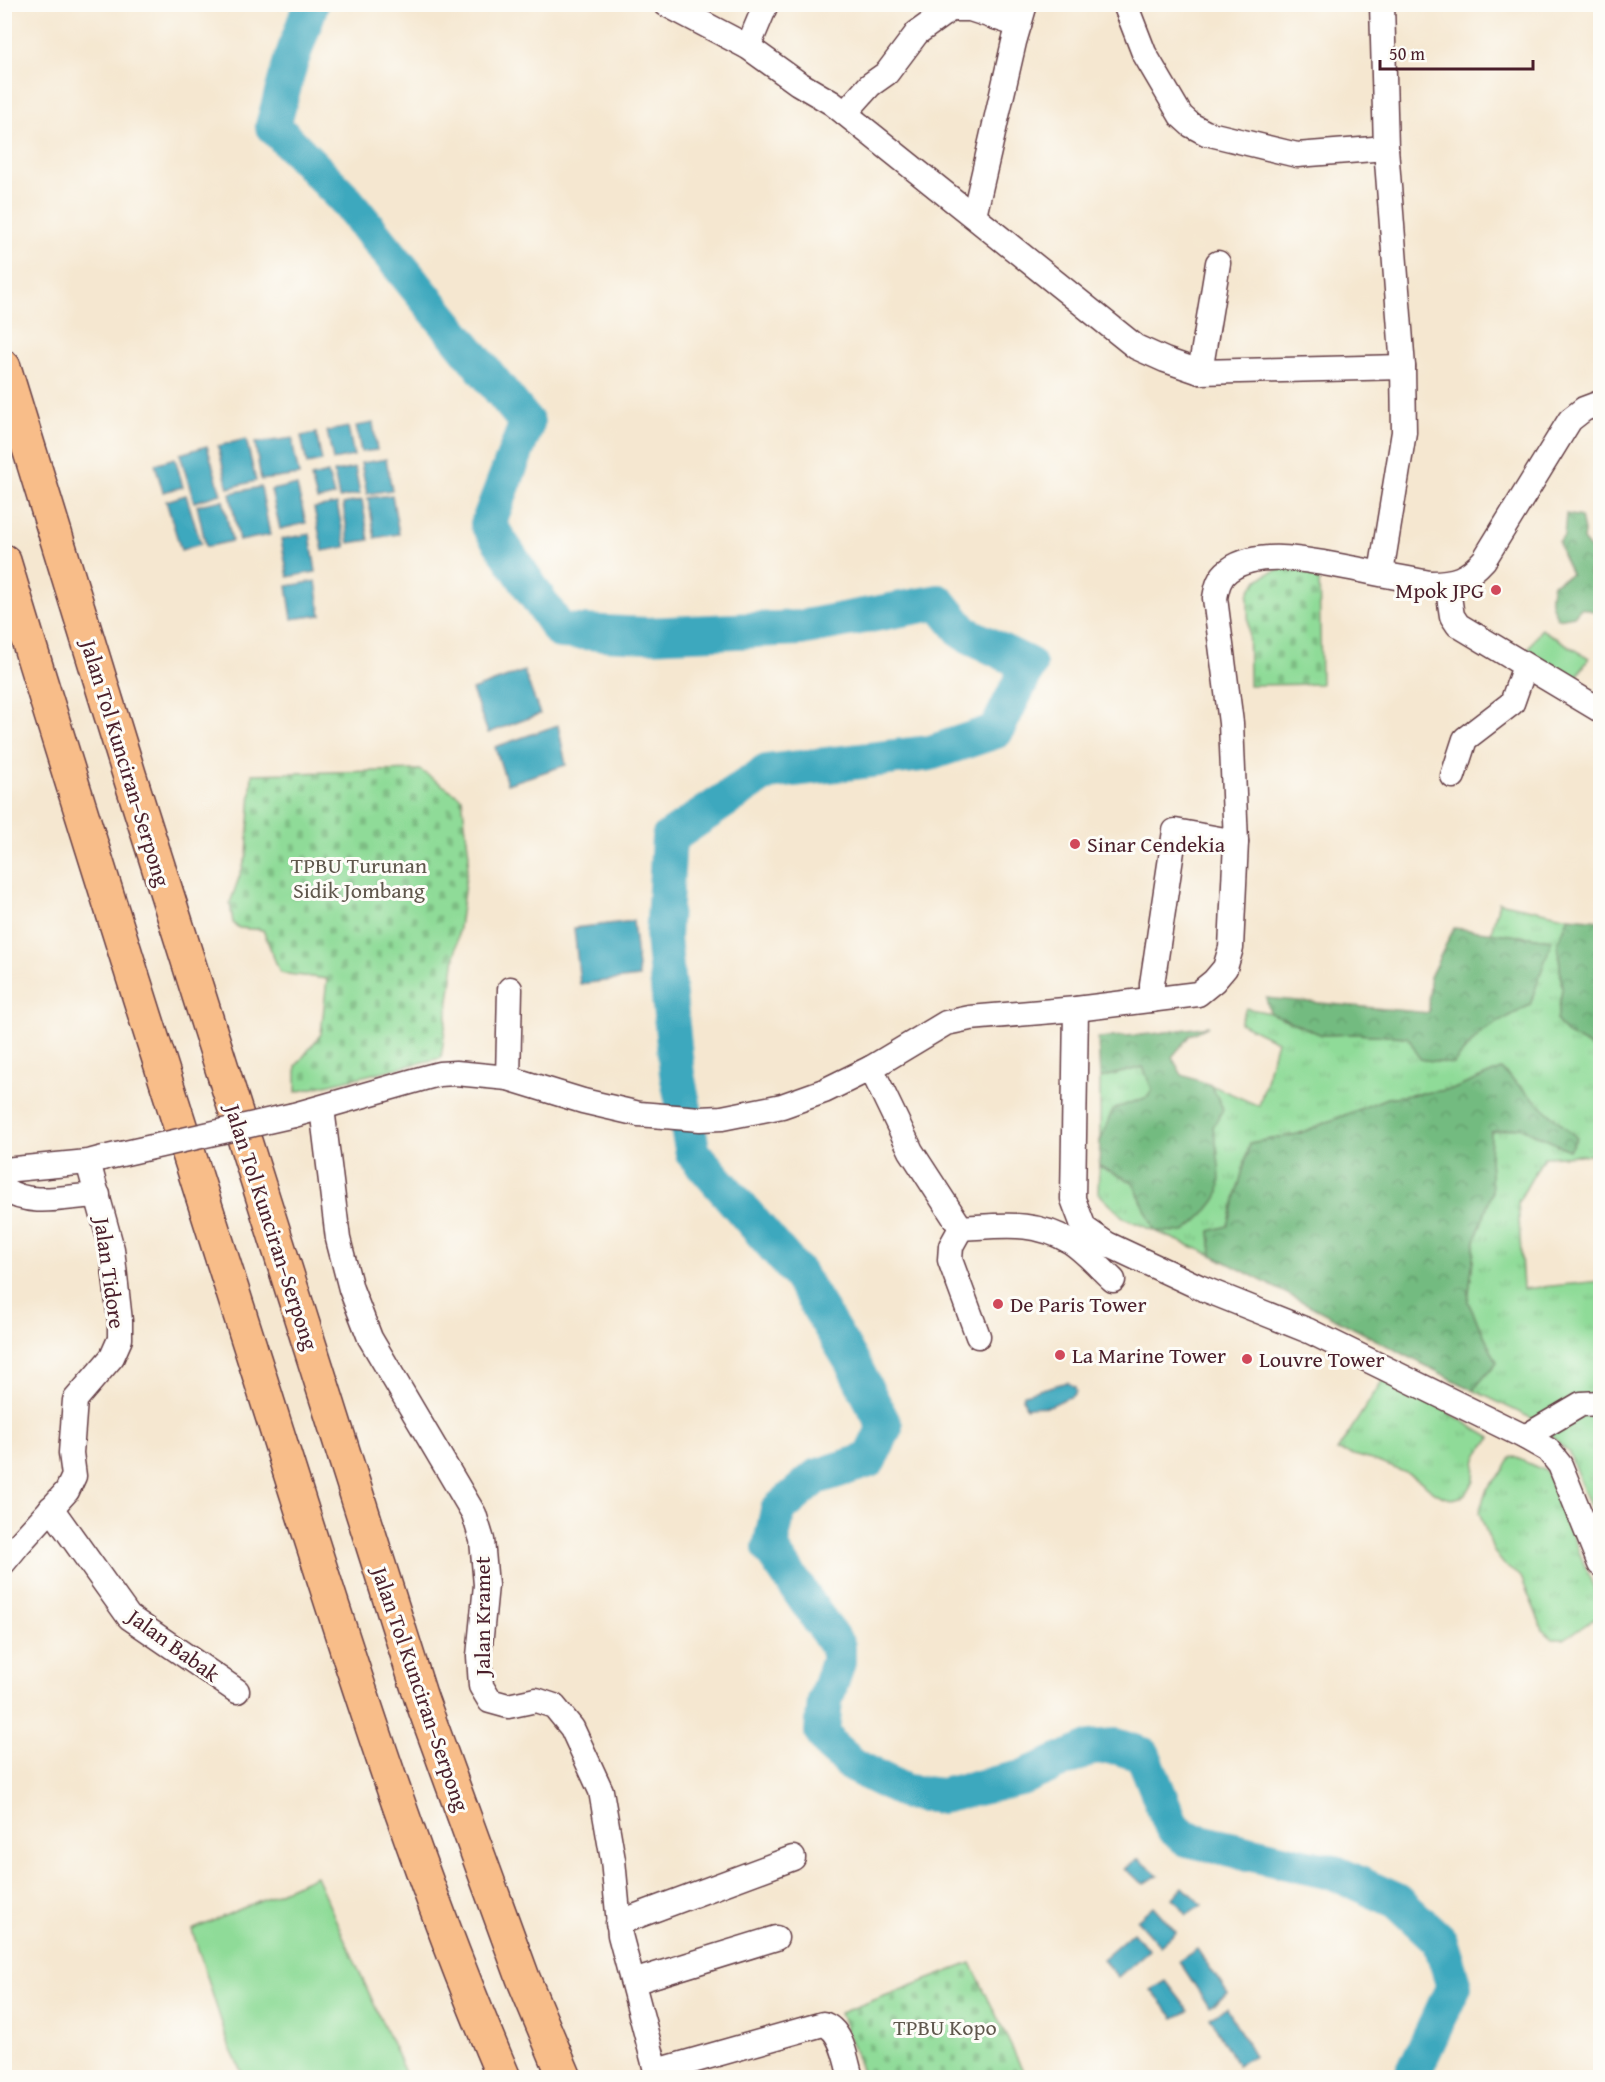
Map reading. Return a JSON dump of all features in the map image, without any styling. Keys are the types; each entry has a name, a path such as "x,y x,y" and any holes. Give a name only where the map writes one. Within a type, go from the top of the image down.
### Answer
{"highway":[{"name":"Jalan Tol Kunciran–Serpong","path":"4,367 129,774 421,1698 523,1978 565,2078"},
{"path":"4,561 71,783 363,1704 468,1994 504,2078"}],"street":[{"path":"666,4 748,47 844,113 1136,347 1200,372 1403,367"},
{"path":"748,47 766,4"},
{"path":"1125,4 1144,53 1181,116 1191,125 1206,132 1297,155 1386,147"},
{"path":"1381,573 1404,432 1403,367 1386,147 1382,4"},
{"path":"844,113 870,85 887,73 916,33 946,12 952,9 970,9 1022,15 974,216"},
{"path":"1200,372 1218,262"},
{"path":"4,1170 98,1159 294,1115 439,1074 456,1073 508,1078 583,1101 639,1114 700,1119 747,1114 782,1106 824,1091 872,1068 946,1023 980,1017 1076,1009 1198,993 1214,981 1224,968 1231,948 1236,842 1231,723 1215,598 1218,582 1228,570 1245,562 1271,558 1304,560 1430,584 1458,580 1473,572 1484,560 1570,420 1584,409 1600,403"},
{"path":"1447,583 1452,616 1458,625 1600,710"},
{"path":"1453,776 1465,739 1512,703 1525,666"},
{"path":"1152,1000 1152,984 1175,831 1236,842"},
{"path":"508,1078 510,989"},
{"path":"1076,1009 1073,1199 1084,1228 1107,1244 1199,1287 1309,1331 1548,1450 1560,1465 1600,1564"},
{"path":"872,1068 911,1151 961,1228"},
{"name":"Jalan Kramet","path":"321,1108 338,1239 351,1289 370,1338 474,1514 482,1540 486,1585 479,1656 481,1686 490,1701 508,1706 536,1700 554,1706 572,1728 601,1791 613,1860 618,1923 658,2074"},
{"name":"Jalan Tidore","path":"4,1562 67,1491 74,1476 71,1453 75,1400 112,1357 120,1340 112,1249 98,1195 98,1159"},
{"path":"4,1189 15,1197 37,1200 98,1195"},
{"path":"961,1228 1017,1225 1045,1230 1072,1243 1113,1280"},
{"path":"961,1228 951,1246 950,1260 978,1336"},
{"path":"1525,1437 1581,1404 1600,1403"},
{"name":"Jalan Babak","path":"51,1508 129,1617 237,1691"},
{"path":"618,1923 793,1858"},
{"path":"633,1982 776,1938"},
{"path":"658,2074 823,2024 831,2027 837,2034 851,2078"}],"green space":[{"path":"1566,514 1581,517 1583,540 1598,558 1589,573 1600,594 1600,613 1581,608 1574,616 1558,619 1551,602 1553,584 1571,574 1559,543 1564,536"},
{"path":"1288,566 1319,568 1321,684 1249,685 1248,595 1259,579"},
{"path":"1541,629 1589,658 1573,683 1525,653"},
{"name":"TPBU Turunan Sidik Jombang","path":"420,770 462,798 469,855 441,1058 296,1092 296,1066 321,1034 327,979 280,973 263,930 239,928 233,923 230,903 247,855 252,774"},
{"path":"1499,902 1569,917 1558,943 1562,989 1557,1021 1566,1033 1593,1048 1600,1059 1600,1154 1544,1157 1518,1202 1523,1289 1600,1281 1600,1531 1569,1453 1533,1419 1473,1390 1497,1362 1468,1302 1475,1241 1492,1192 1491,1132 1520,1127 1569,1150 1501,1070 1454,1089 1387,1098 1298,1134 1250,1143 1228,1226 1210,1231 1212,1255 1124,1218 1098,1193 1099,1166 1133,1182 1155,1231 1218,1152 1212,1127 1223,1109 1211,1085 1259,1106 1277,1041 1240,1023 1246,1008 1270,1013 1322,1035 1408,1037 1421,1059 1453,1064 1482,1031 1530,1005 1551,940 1491,933"},
{"path":"1569,917 1600,920 1598,972 1600,1058 1593,1048 1566,1033 1557,1021 1562,989 1558,943"},
{"path":"1454,928 1552,940 1530,1005 1482,1031 1453,1064 1420,1059 1408,1037 1322,1035 1270,1013 1266,998 1429,1013 1430,977"},
{"path":"1209,1026 1190,1035 1172,1057 1182,1075 1211,1085 1223,1109 1213,1127 1219,1163 1219,1192 1210,1207 1184,1232 1155,1231 1133,1182 1099,1166 1100,1142 1113,1109 1148,1097 1152,1089 1143,1067 1100,1078 1098,1038 1152,1034"},
{"path":"1143,1067 1152,1089 1148,1097 1113,1109 1100,1142 1100,1078"},
{"path":"1501,1069 1577,1138 1569,1150 1520,1127 1491,1132 1492,1192 1475,1241 1468,1302 1497,1362 1473,1390 1212,1255 1210,1231 1228,1226 1250,1143 1298,1134 1387,1098 1454,1089"},
{"path":"1386,1375 1491,1438 1477,1456 1473,1483 1464,1495 1453,1499 1447,1498 1403,1472 1376,1461 1337,1451"},
{"path":"1512,1456 1546,1471 1600,1603 1600,1615 1564,1639 1553,1639 1543,1630 1521,1577 1505,1566 1494,1552 1479,1512 1487,1489 1504,1470"},
{"path":"316,1876 407,2077 244,2077 229,2046 192,1930"},
{"name":"TPBU Kopo","path":"971,1963 1026,2077 864,2077 840,2013"}],"water":[{"path":"373,423 377,450 361,452 356,426"},
{"path":"348,427 354,456 333,460 327,431"},
{"path":"316,433 322,461 307,464 301,436"},
{"path":"293,438 299,475 261,480 255,443"},
{"path":"246,439 256,481 228,488 218,446"},
{"path":"207,446 221,494 194,502 180,454"},
{"path":"175,458 183,487 163,492 155,464"},
{"path":"386,459 392,490 367,494 361,463"},
{"path":"355,468 360,494 339,498 334,472"},
{"path":"328,473 334,496 317,500 311,477"},
{"path":"297,486 306,523 280,529 271,490"},
{"path":"261,487 270,535 239,541 230,493"},
{"path":"186,495 201,544 181,550 166,501"},
{"path":"392,495 399,534 375,538 368,498"},
{"path":"223,500 232,541 206,547 197,505"},
{"path":"362,500 369,540 349,543 343,504"},
{"path":"337,504 346,547 323,551 314,508"},
{"path":"310,534 316,572 288,577 281,539"},
{"path":"316,581 321,615 292,619 287,586"},
{"path":"524,671 540,714 488,733 472,690"},
{"path":"558,725 566,765 507,784 495,747"},
{"path":"633,921 639,977 580,984 574,928"},
{"path":"1067,1382 1075,1387 1076,1392 1071,1397 1049,1406 1026,1408 1024,1394"},
{"path":"1139,1859 1158,1875 1144,1884 1124,1869"},
{"path":"1183,1887 1202,1905 1187,1915 1173,1898"},
{"path":"1153,1906 1176,1932 1160,1946 1137,1920"},
{"path":"1133,1932 1149,1950 1118,1977 1102,1959"},
{"path":"1197,1949 1228,1994 1209,2007 1179,1961"},
{"path":"1166,1981 1189,2011 1174,2018 1151,1990"},
{"path":"1227,2008 1254,2056 1237,2065 1210,2017"}],"waterway":[{"path":"311,4 290,64 273,126 345,199 527,423 488,524 560,631 647,635 800,628 939,602 964,633 1029,665 996,731 930,753 767,772 669,838 663,938 677,1074 693,1153 799,1275 852,1362 885,1427 869,1460 816,1477 778,1510 770,1548 838,1647 838,1662 825,1701 822,1732 831,1746 854,1766 906,1792 941,1796 1021,1778 1091,1748 1115,1746 1143,1755 1172,1827 1187,1839 1335,1873 1397,1901 1440,1941 1454,1986 1411,2078"}],"place":[{"name":"Mpok JPG","path":"1496,590"},
{"name":"Sinar Cendekia","path":"1075,844"},
{"name":"De Paris Tower","path":"998,1304"},
{"name":"La Marine Tower","path":"1060,1355"},
{"name":"Louvre Tower","path":"1247,1359"}]}
